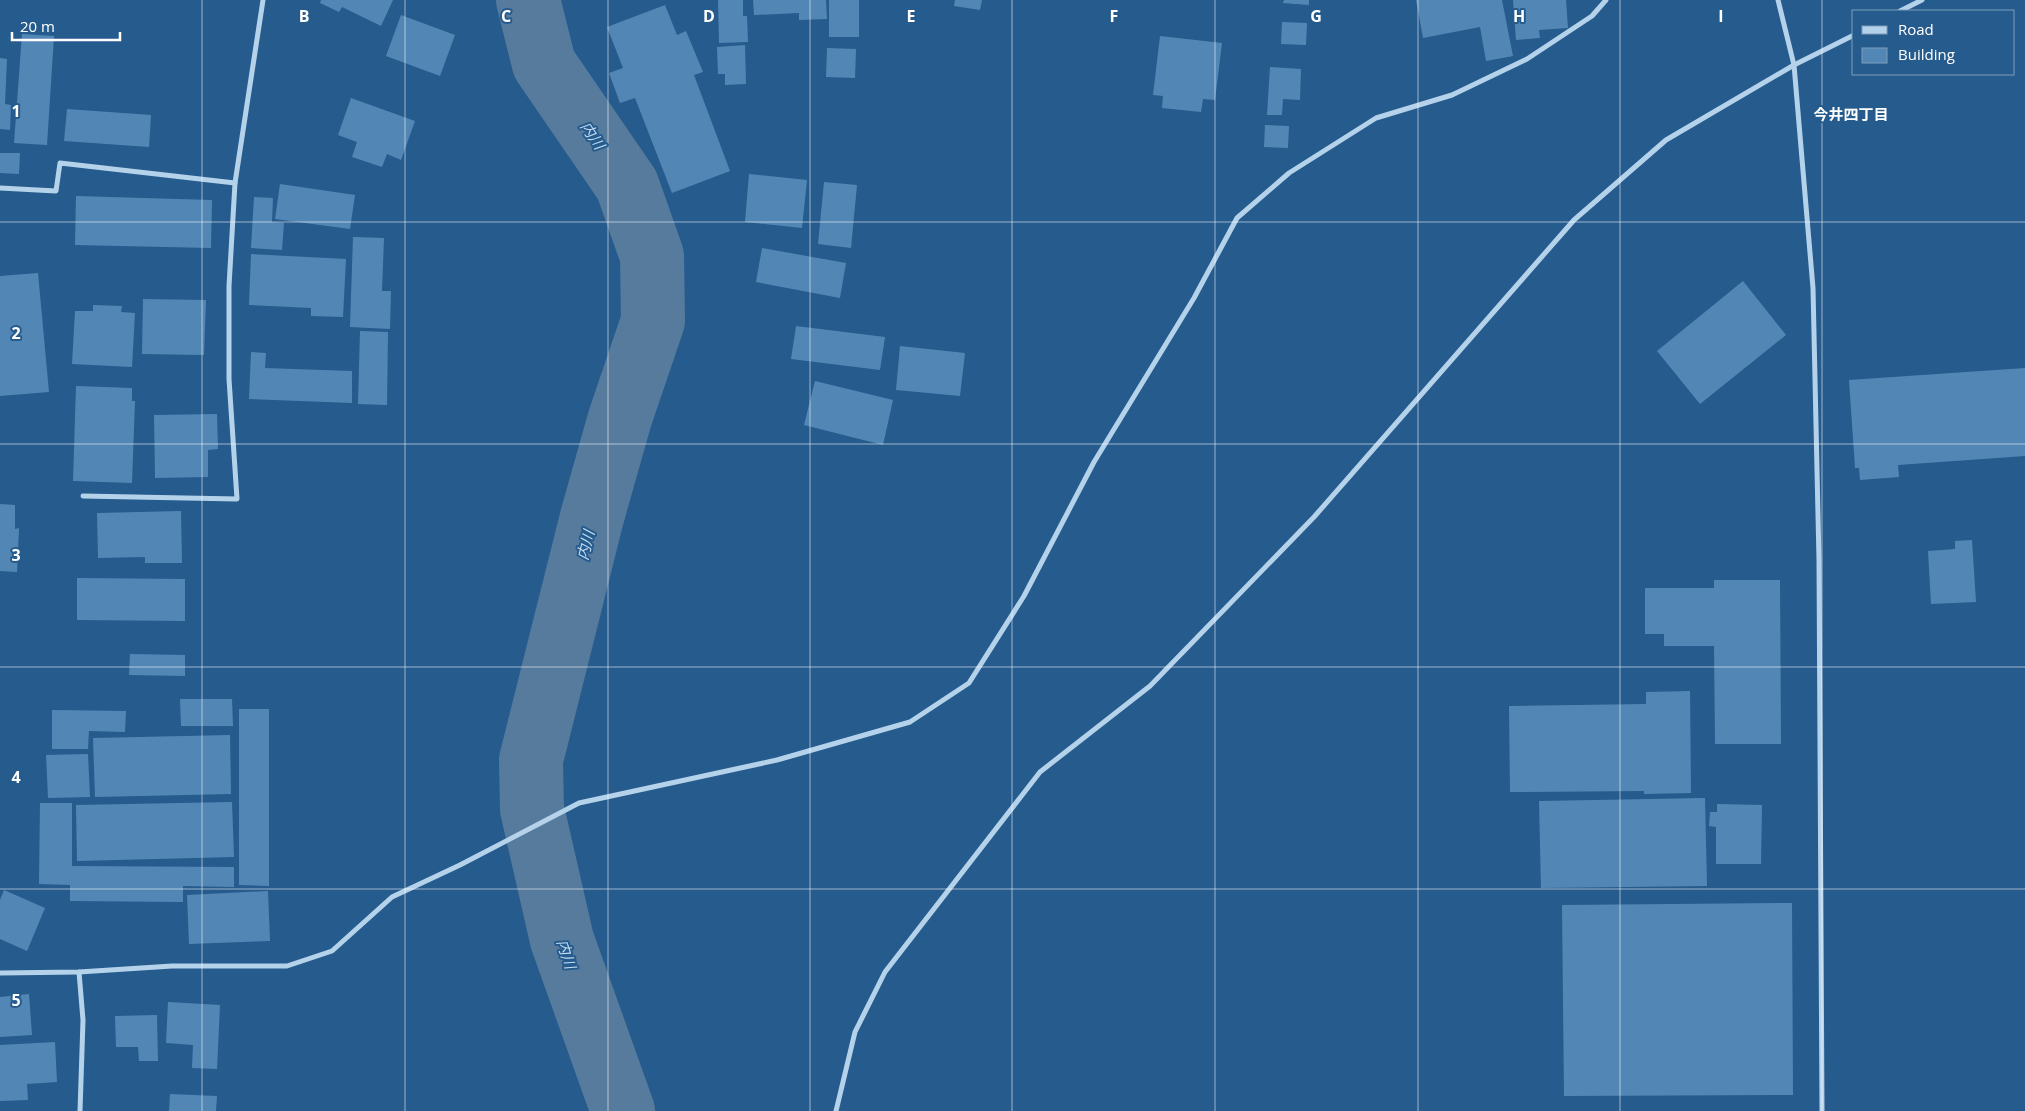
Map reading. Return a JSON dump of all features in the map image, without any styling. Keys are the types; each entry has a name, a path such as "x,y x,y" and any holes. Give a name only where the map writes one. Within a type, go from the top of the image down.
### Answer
{"street":[{"path":"83,496 237,499 229,379 229,286 235,182 262,0"},
{"path":"0,973 79,972 172,966 286,966 332,951 392,897 460,865 579,803 777,760 910,722 969,683 1024,596 1094,462 1194,298 1236,218 1289,173 1376,118 1452,95 1527,59 1592,16 1606,0"},
{"path":"1778,0 1794,65 1813,288 1819,570 1822,1111"},
{"path":"1902,10 1922,0"},
{"path":"836,1111 855,1032 885,972 1040,772 1150,686 1314,517 1574,220 1666,140 1794,65 1852,36"},
{"path":"0,188 56,191 60,163 235,182"},
{"path":"79,972 83,1020 80,1111"}],"building":[{"path":"321,0 393,0 381,26 342,7 339,12 320,3"},
{"path":"718,0 743,0 743,16 747,16 748,42 719,43"},
{"path":"753,0 826,0 827,19 799,20 799,13 754,15"},
{"path":"829,0 859,0 859,37 829,37"},
{"path":"955,0 982,0 980,10 954,6"},
{"path":"1284,0 1309,0 1309,5 1283,3"},
{"path":"1416,0 1502,0 1513,56 1486,61 1480,27 1423,38"},
{"path":"1513,0 1566,0 1568,28 1539,30 1540,38 1516,40"},
{"path":"665,5 677,35 686,31 703,72 694,75 730,171 672,193 635,98 620,103 609,73 623,68 607,27"},
{"path":"401,15 455,35 440,76 386,56"},
{"path":"1282,22 1307,23 1306,45 1281,44"},
{"path":"22,34 54,36 47,145 14,143"},
{"path":"1160,36 1222,43 1215,100 1203,99 1201,112 1162,108 1163,96 1153,95"},
{"path":"745,45 746,84 725,85 725,74 718,74 717,47"},
{"path":"827,48 856,49 855,78 826,77"},
{"path":"0,58 7,59 5,104 11,105 10,130 0,129"},
{"path":"1270,67 1301,69 1300,100 1283,99 1282,115 1267,115"},
{"path":"351,98 415,121 401,160 387,154 382,167 352,157 357,142 338,135"},
{"path":"67,109 151,115 149,147 64,141"},
{"path":"1265,125 1289,126 1288,148 1264,147"},
{"path":"0,153 20,153 19,174 0,173"},
{"path":"749,174 807,180 802,228 745,222"},
{"path":"824,182 857,185 851,248 818,244"},
{"path":"280,184 355,195 350,229 275,219"},
{"path":"76,196 212,200 211,248 75,245"},
{"path":"254,197 273,198 272,222 284,223 282,250 251,248"},
{"path":"353,237 384,238 382,291 391,291 390,329 350,327"},
{"path":"762,248 846,263 840,298 756,282"},
{"path":"251,254 346,259 343,317 311,316 311,308 249,305"},
{"path":"38,273 49,392 0,396 0,276"},
{"path":"1743,281 1786,335 1700,404 1657,351"},
{"path":"143,299 206,300 204,355 142,354"},
{"path":"93,305 122,306 121,312 135,313 132,367 72,364 75,311 93,311"},
{"path":"796,326 885,337 880,370 791,359"},
{"path":"360,331 388,332 387,405 358,404"},
{"path":"900,346 965,353 960,396 896,390"},
{"path":"251,352 266,353 265,368 352,371 352,403 249,399"},
{"path":"2025,368 2025,456 1898,465 1899,477 1860,480 1859,468 1855,468 1849,380"},
{"path":"815,381 893,400 883,445 804,425"},
{"path":"76,386 132,388 132,401 135,401 132,483 73,481"},
{"path":"217,414 218,449 208,450 208,477 155,478 154,415"},
{"path":"0,504 15,505 15,529 19,528 17,572 0,571"},
{"path":"181,511 182,563 145,563 145,557 98,558 97,513"},
{"path":"1972,540 1976,602 1931,604 1928,551 1955,549 1955,541"},
{"path":"77,578 185,579 185,621 77,620"},
{"path":"1714,580 1780,580 1781,744 1715,744 1714,646 1664,646 1664,634 1645,634 1645,588 1714,588"},
{"path":"130,654 185,655 185,676 129,675"},
{"path":"1690,691 1691,793 1644,794 1644,791 1510,792 1509,706 1646,704 1646,692"},
{"path":"180,699 232,699 233,726 181,726"},
{"path":"239,709 269,709 269,886 239,885"},
{"path":"52,710 126,711 125,732 89,731 88,749 52,749"},
{"path":"230,735 231,794 95,797 93,738"},
{"path":"88,754 90,797 48,798 46,755"},
{"path":"1705,798 1707,886 1541,888 1539,801"},
{"path":"232,802 234,857 77,861 76,805"},
{"path":"40,803 72,803 72,866 234,867 234,887 183,886 183,902 70,901 70,885 39,884"},
{"path":"1717,804 1762,805 1761,864 1716,864 1716,827 1709,826 1710,812 1717,812"},
{"path":"4,890 45,908 27,951 0,939 0,900"},
{"path":"268,891 270,941 189,944 187,895"},
{"path":"1792,903 1793,1095 1564,1096 1562,905"},
{"path":"29,994 32,1035 0,1037 0,997"},
{"path":"168,1002 220,1005 217,1069 192,1068 193,1045 166,1043"},
{"path":"157,1015 158,1061 139,1061 138,1047 116,1047 115,1016"},
{"path":"55,1042 57,1082 27,1084 28,1100 0,1101 0,1045"},
{"path":"170,1094 217,1096 216,1111 169,1111"}],"waterway":[{"name":"内川","path":"528,0 544,64 627,185 652,256 653,321 620,418 592,517 531,760 532,809 562,940 623,1111"}],"district":[{"name":"今井四丁目","path":"1851,114"}]}
